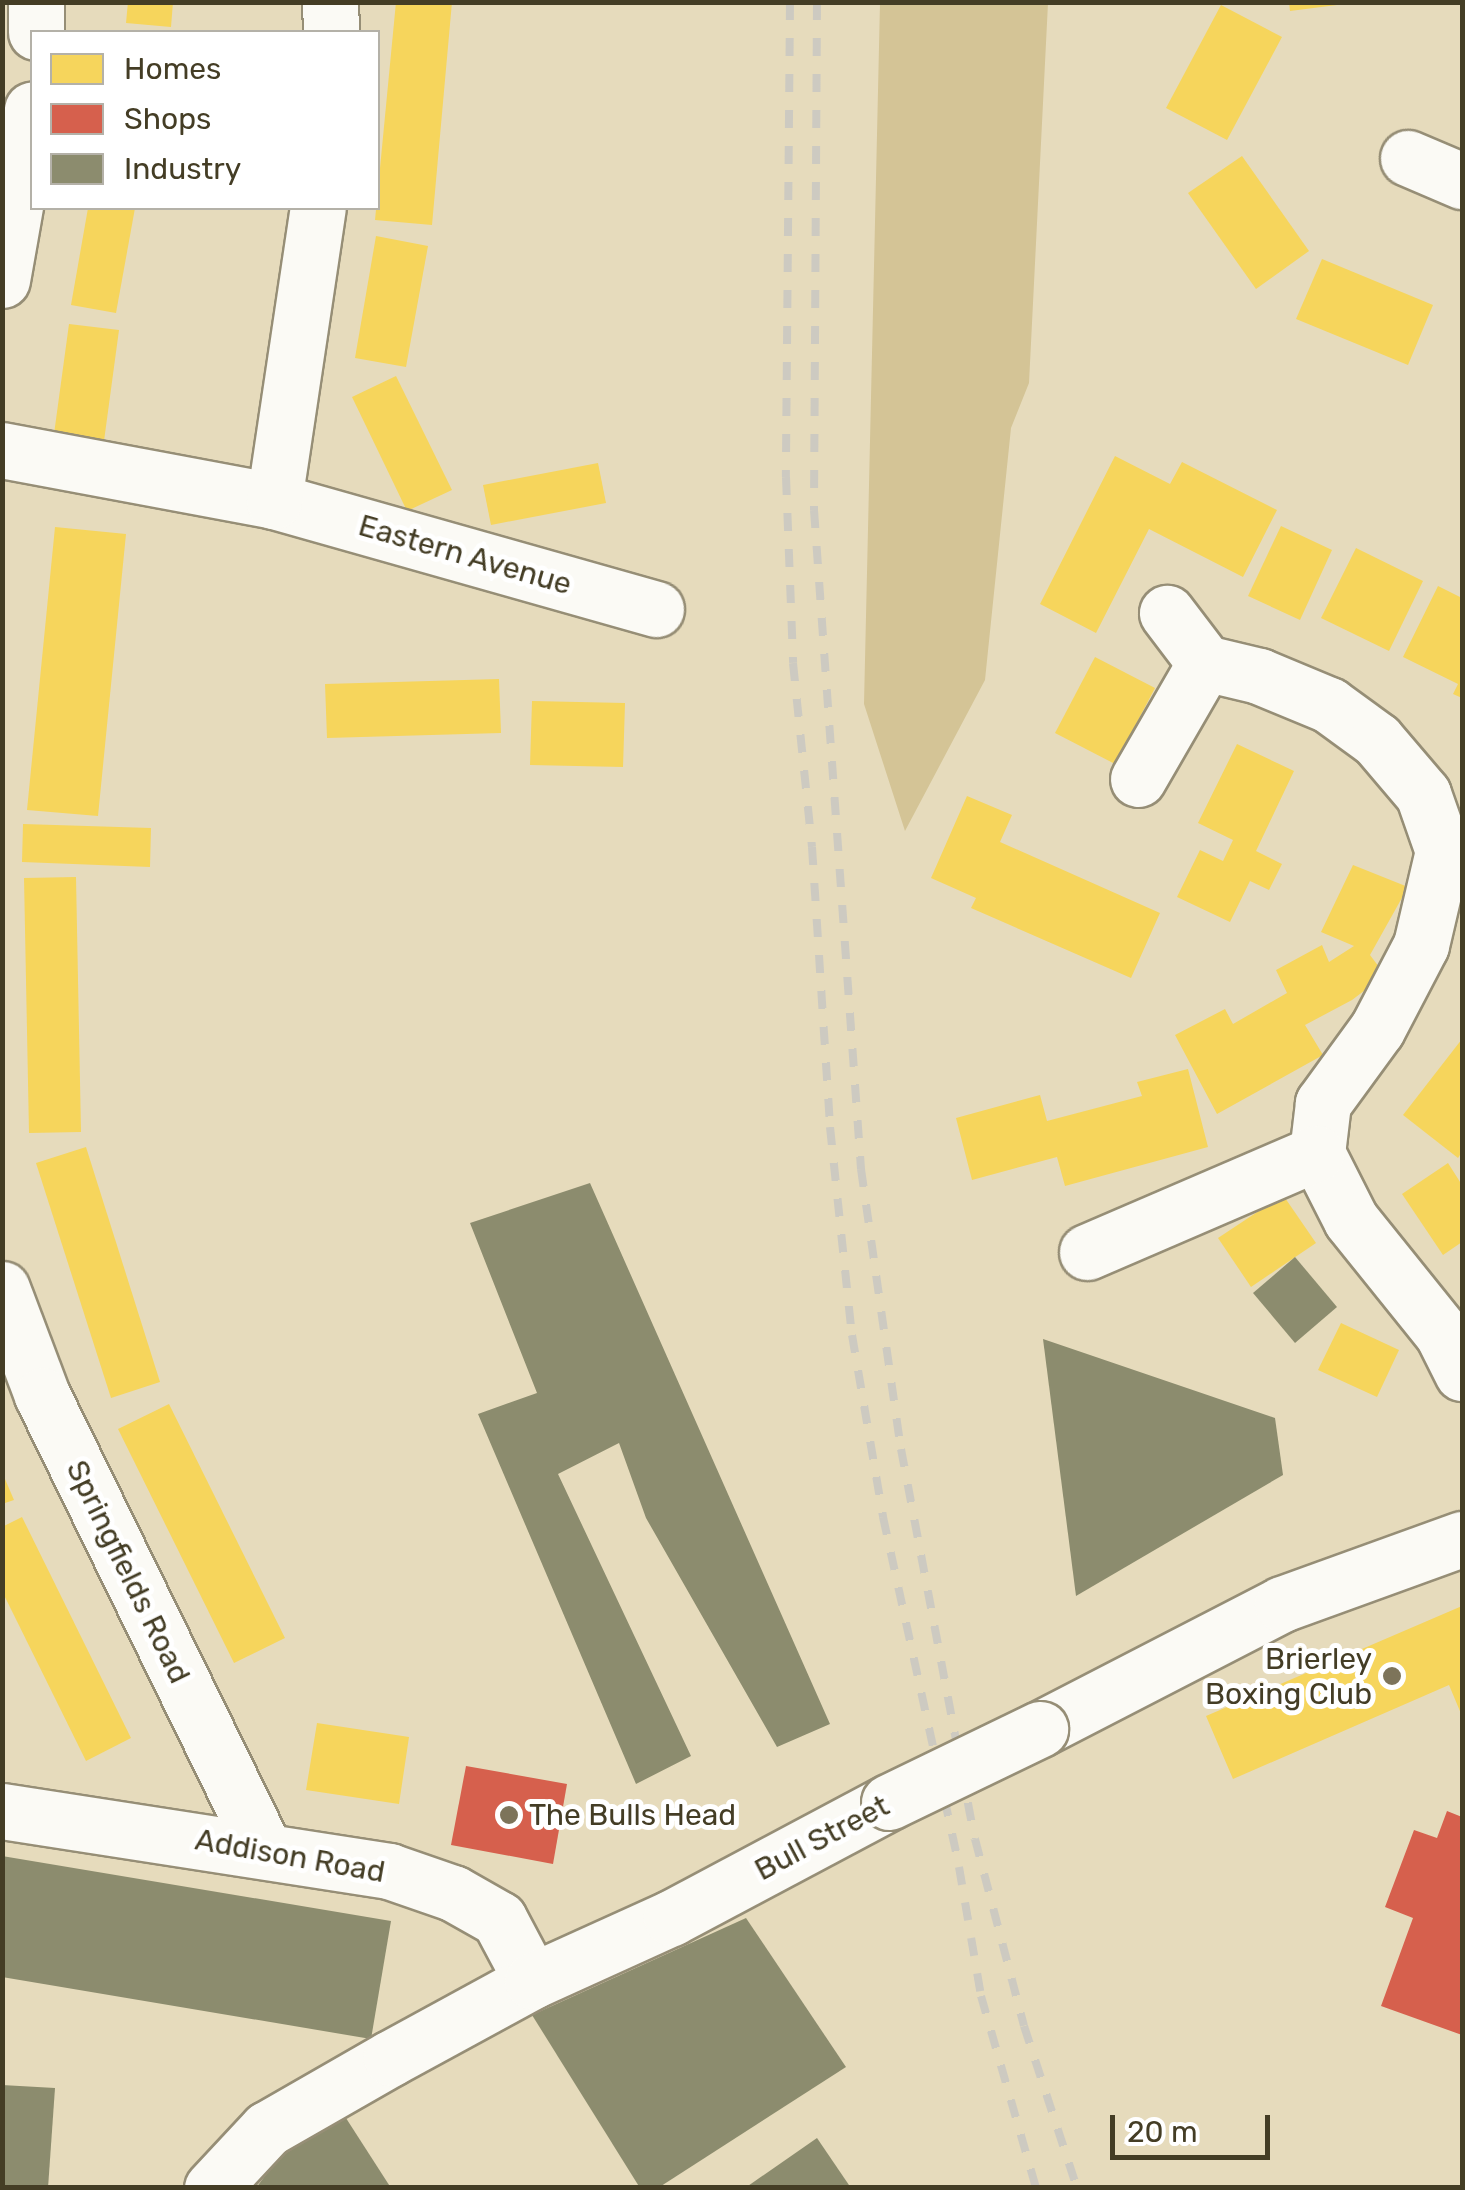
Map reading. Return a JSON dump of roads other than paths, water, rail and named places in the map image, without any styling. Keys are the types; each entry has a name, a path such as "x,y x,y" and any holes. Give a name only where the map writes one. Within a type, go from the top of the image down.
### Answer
{"street":[{"path":"36,2 36,30"},
{"path":"330,2 331,30"},
{"path":"2,280 30,121"},
{"path":"1408,158 1462,180"},
{"path":"274,501 318,210"},
{"name":"Eastern Avenue","path":"2,450 274,501 656,608"},
{"path":"1167,613 1205,662 1259,676 1329,705 1377,740 1423,794 1443,851 1422,946 1377,1028 1323,1104 1317,1153 1350,1220 1442,1334 1462,1373"},
{"path":"1138,779 1205,662"},
{"path":"1087,1252 1317,1153"},
{"name":"Springfields Road","path":"2,1289 42,1395 264,1850"},
{"name":"Bull Street","path":"212,2188 267,2129 532,1981 671,1918 889,1802 1282,1604 1462,1539"},
{"name":"Addison Road","path":"2,1811 389,1871 452,1893 500,1919 532,1981"}],"railway":[{"path":"790,2 786,477 793,663 812,847 830,1127 852,1335 883,1517 959,1867 981,1996 1036,2188"},
{"path":"817,2 814,510 861,1169 901,1449 975,1839 1024,2026 1077,2188"}],"place":[{"name":"Brierley Boxing Club","path":"1392,1676"},
{"name":"The Bulls Head","path":"509,1815"}]}
